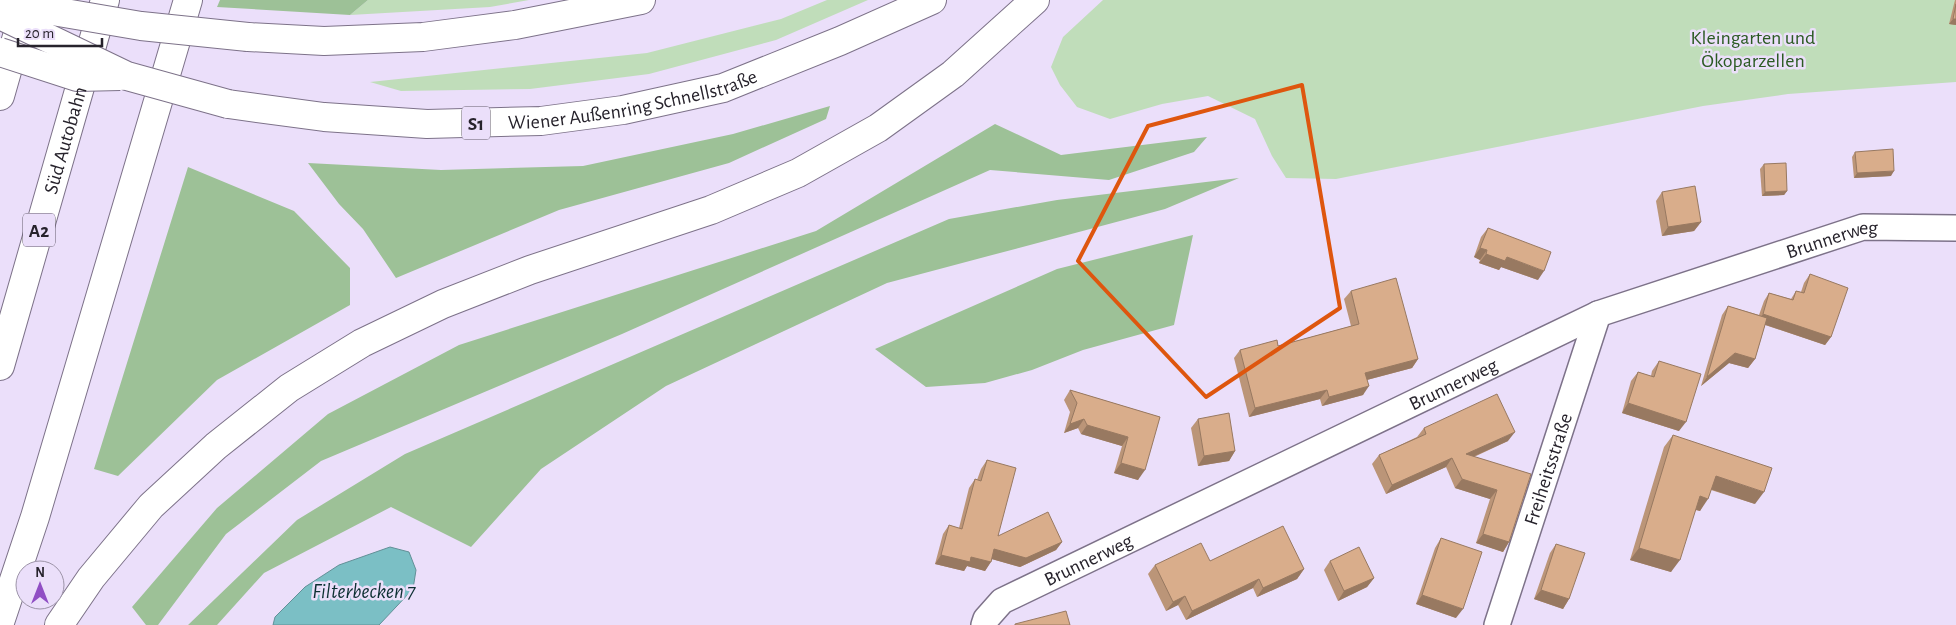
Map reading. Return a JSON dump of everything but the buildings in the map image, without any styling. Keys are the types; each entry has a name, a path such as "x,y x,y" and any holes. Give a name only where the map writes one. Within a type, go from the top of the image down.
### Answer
{"highway":[{"path":"0,96 28,0"},
{"name":"Süd Autobahn","path":"0,366 105,0"},
{"path":"0,622 35,517 188,0"},
{"path":"0,2 141,26 248,37 324,41 423,37 515,25 641,0"},
{"name":"Wiener Außenring Schnellstraße","path":"0,15 126,76 228,104 324,117 427,124 540,122 623,110 723,88 840,41 932,0"},
{"path":"59,625 91,578 151,506 216,446 289,388 362,342 443,304 530,270 711,210 798,173 878,128 946,79 1035,0"},
{"path":"0,52 77,77 126,76"}],"street":[{"name":"Brunnerweg","path":"984,625 986,619 1002,601 1598,314 1863,227 1956,228"},
{"name":"Freiheitsstraße","path":"1497,625 1598,314"}],"highlighted area":[{"path":"1302,85 1340,308 1206,397 1078,261 1148,126"}],"green space":[{"path":"368,0 529,0 490,7 350,15"},
{"path":"827,0 868,0 776,40 649,74 530,89 401,91 370,82 647,53 781,19"},
{"name":"Kleingarten und Ökoparzellen","path":"1103,0 1956,0 1956,82 1788,94 1703,106 1336,179 1286,178 1272,156 1255,119 1208,96 1162,104 1110,119 1077,107 1060,85 1051,67 1063,37"}],"shaded area":[{"path":"220,0 368,0 350,15 217,7"},
{"path":"830,106 826,119 729,163 559,210 396,278 363,229 339,204 308,163 441,170 583,166 733,134"},
{"path":"995,124 1061,155 1207,137 1194,152 1109,180 990,170 622,334 321,461 226,534 158,625 146,625 132,607 217,508 328,414 459,345 816,231"},
{"path":"188,167 294,211 350,268 350,305 217,380 118,476 94,469"},
{"path":"1239,178 1165,209 887,283 666,386 541,469 471,547 391,507 264,573 217,625 188,625 297,520 405,454 949,219 1057,200"},
{"path":"1193,235 1174,325 1083,350 1032,370 985,383 926,387 875,349 1057,269"}],"water":[{"name":"Filterbecken 7","path":"390,547 409,552 416,570 413,589 379,625 273,625 275,617 305,587 339,565"}]}
